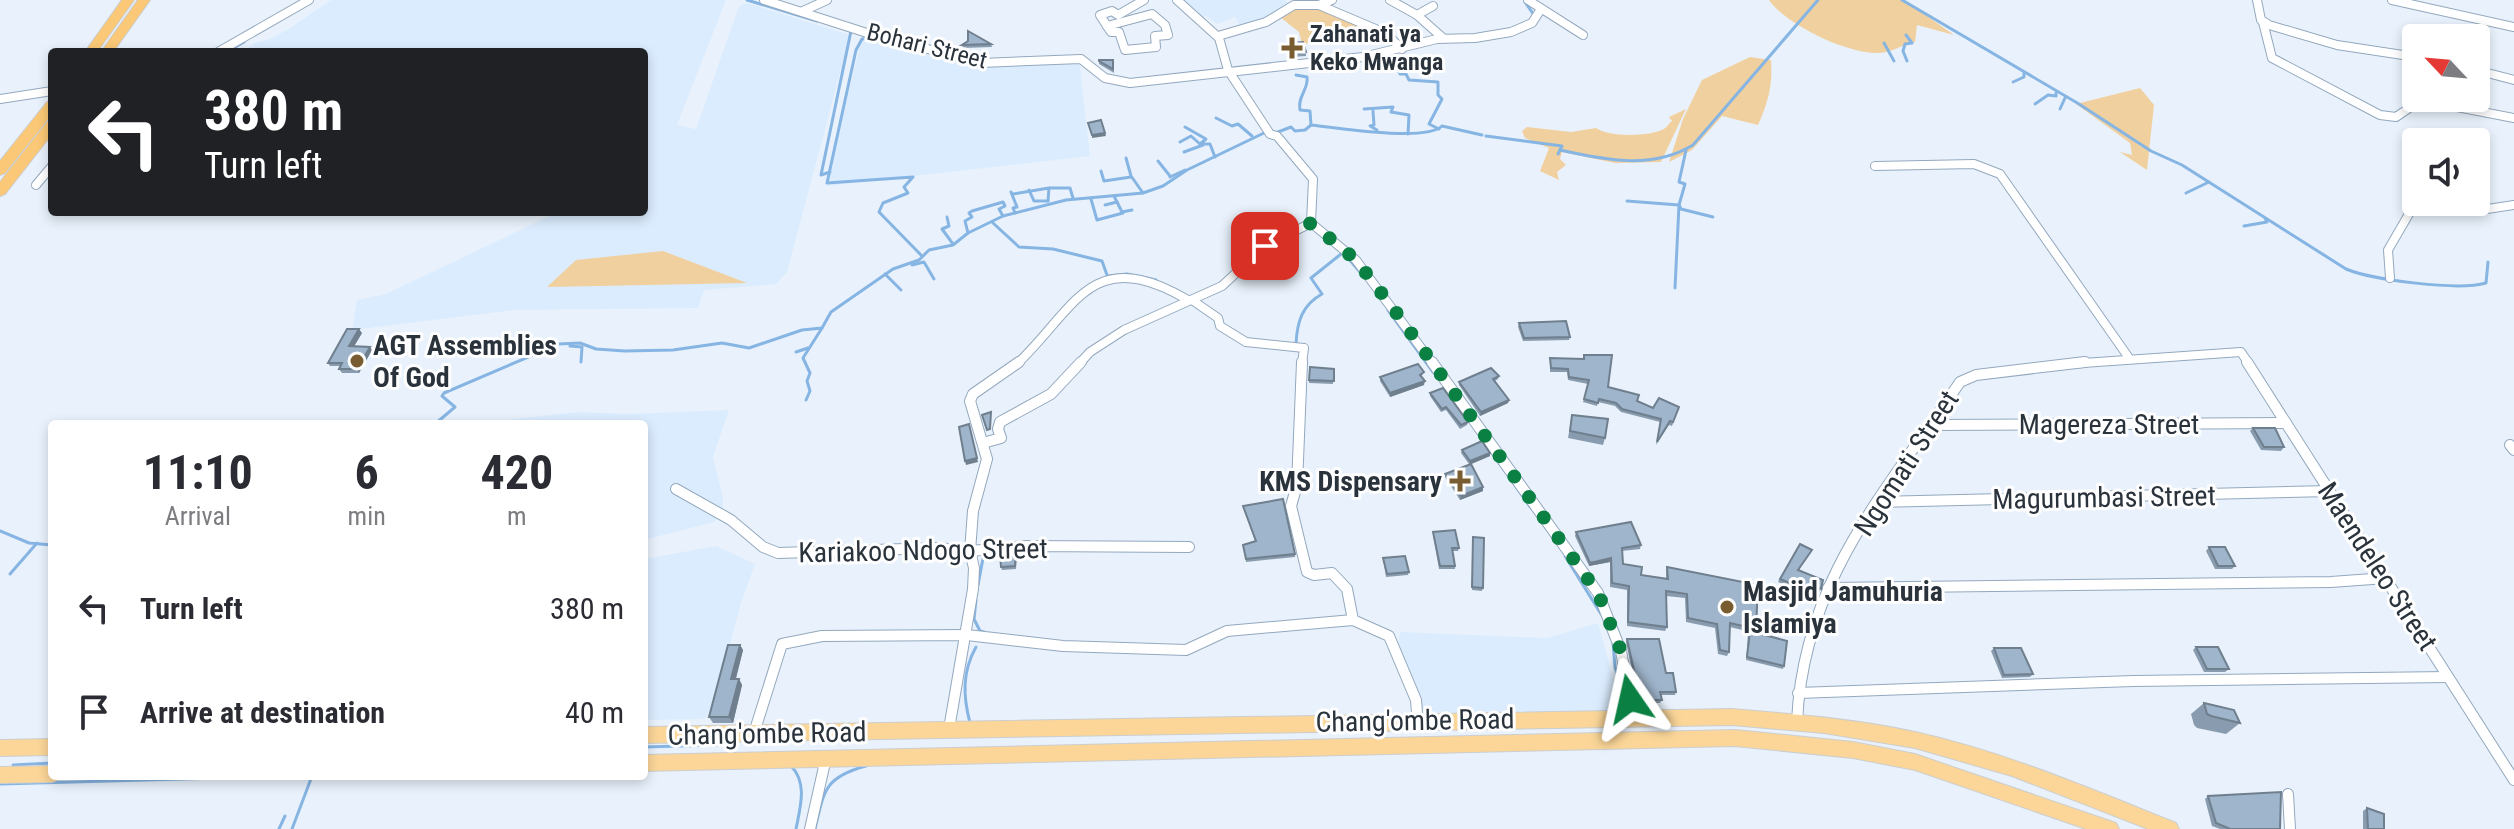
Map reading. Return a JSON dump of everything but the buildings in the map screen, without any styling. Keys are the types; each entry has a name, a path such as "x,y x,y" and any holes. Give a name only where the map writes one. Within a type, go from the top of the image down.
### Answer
{"highway":[{"path":"94,48 128,0"},
{"path":"110,48 144,0"},
{"path":"0,170 48,110"},
{"path":"0,191 48,130"}],"main road":[{"name":"Chang'ombe Road","path":"648,735 1717,716 1797,722 1917,741 1978,758 2170,829"},
{"name":"Chang'ombe Road","path":"648,763 1735,738 1853,750 1915,762 2110,829"},
{"path":"0,748 48,747"},
{"path":"0,775 48,774"}],"street":[{"path":"225,48 309,0"},
{"name":"Bohari Street","path":"764,0 867,33 981,63 1081,59 1105,78 1130,83 1363,57 1443,38 1475,38 1511,32 1532,23 1541,9"},
{"path":"803,11 827,0"},
{"path":"1107,26 1152,14 1165,25 1168,35 1155,36 1156,47 1127,50 1119,32 1112,33 1107,26 1100,15 1112,11 1118,15 1144,0"},
{"path":"1177,0 1219,37 1228,70 1270,134 1277,136 1313,179 1311,223"},
{"path":"1219,37 1266,22 1294,5 1319,5 1332,0"},
{"path":"1390,0 1417,15 1443,38"},
{"path":"1528,0 1583,35"},
{"path":"2257,0 2268,32 2268,53 2272,58 2380,115 2396,117 2421,100 2514,118"},
{"path":"2392,0 2514,27"},
{"path":"1319,5 1385,33 1402,49"},
{"path":"1417,15 1433,6"},
{"path":"2263,22 2337,45 2402,55"},
{"path":"2490,74 2514,80"},
{"path":"0,99 48,92"},
{"path":"1875,166 1974,164 2000,174 2129,358"},
{"path":"36,185 48,171"},
{"path":"2390,278 2388,250 2413,207 2474,211 2514,205"},
{"path":"983,443 1001,438 998,429 1000,422 1051,394 1090,352 1124,330 1222,286 1265,246 1311,223"},
{"path":"1311,223 1356,260 1598,593 1621,651 1633,716"},
{"path":"949,729 967,635 974,568 970,551 973,511 987,459 970,401 973,394 989,386 1015,365 1056,317 1098,282 1122,276 1136,277 1175,291 1218,318 1220,326 1246,342 1304,348 1299,382 1297,485 1291,506 1307,572 1314,575 1332,573 1347,589 1353,620"},
{"name":"Ngomati Street","path":"1797,722 1798,693 1808,638 1828,588 1877,502 1960,382 1976,375 2129,358 2241,352"},
{"name":"Maendeleo Street","path":"2241,352 2514,780"},
{"name":"Magereza Street","path":"1932,425 2286,423"},
{"name":"Kariakoo Ndogo Street","path":"676,489 731,520 763,547 778,553 937,548 970,551 1027,546 1189,547"},
{"name":"Magurumbasi Street","path":"1877,502 2330,491"},
{"path":"1828,588 2331,582 2386,578"},
{"path":"754,733 782,644 822,636 967,635 1063,646 1186,650 1227,631 1353,620 1389,636 1416,700 1417,713"},
{"path":"1798,693 2133,681 2448,677"},
{"path":"810,829 827,757"},
{"path":"2288,794 2290,829"}],"shaded area":[{"path":"331,0 726,0 677,125 696,129 739,6 747,3 850,35 787,272 776,284 704,290 698,308 515,310 352,330 357,300 386,294 550,216 648,216 648,48 248,48 287,30"},
{"path":"1177,0 1284,0 1292,5 1242,29 1235,17 1217,24 1206,16 1199,19"},
{"path":"1769,0 1904,0 1954,35 1917,25 1915,42 1886,52 1857,50 1805,29 1790,20"},
{"path":"1307,4 1387,32 1362,38 1302,44 1299,32 1280,17 1284,12"},
{"path":"872,38 975,67 1079,59 1090,156 826,186 861,42"},
{"path":"1750,57 1771,60 1769,94 1758,125 1722,116 1692,150 1669,162 1683,119 1702,80"},
{"path":"2140,88 2154,105 2147,170 2120,152 2132,155 2130,143 2076,104"},
{"path":"1686,109 1661,162 1615,163 1562,152 1560,159 1566,165 1557,172 1559,180 1540,171 1549,148 1525,138 1522,131 1527,127 1571,132 1596,128 1639,135 1664,129 1672,121 1669,117"},
{"path":"663,251 747,283 547,287 576,260"},
{"path":"729,410 713,457 723,498 723,511 714,522 648,539 648,420 505,420 577,412 628,414"},
{"path":"716,546 755,564 741,603 712,712 704,719 648,720 648,558"},
{"path":"1598,623 1623,714 1422,716 1398,646 1400,632 1547,638"}],"waterway":[{"path":"747,0 817,21"},
{"path":"1560,150 1628,161 1661,158 1693,145 1818,0"},
{"path":"1902,0 2079,104 2151,151 2209,182"},
{"path":"1525,2 1534,15"},
{"path":"829,172 821,175 851,31"},
{"path":"1906,35 1912,43 1905,44 1903,51 1907,61"},
{"path":"829,172 856,50 862,39 873,38"},
{"path":"234,48 244,42"},
{"path":"1884,43 1894,61"},
{"path":"1392,51 1400,74 1406,74 1409,80 1438,82 1438,95 1442,99 1429,124 1438,128"},
{"path":"2013,82 2024,77 2024,73"},
{"path":"1296,75 1307,77 1300,110 1310,111 1311,125"},
{"path":"2035,104 2048,95 2056,96 2056,93"},
{"path":"2060,109 2065,98"},
{"path":"1364,109 1393,107 1391,112 1409,115 1408,134"},
{"path":"1373,111 1374,125 1370,126 1377,130"},
{"path":"1216,118 1232,126 1238,124 1252,136"},
{"path":"1278,132 1291,127 1295,131 1305,130 1311,125"},
{"path":"1311,125 1408,134"},
{"path":"1438,128 1442,126 1482,135"},
{"path":"1185,127 1206,139 1200,144"},
{"path":"1408,134 1438,128"},
{"path":"1215,157 1266,132"},
{"path":"1180,142 1191,136 1200,144"},
{"path":"1486,136 1562,146 1560,150"},
{"path":"1200,144 1210,144 1215,157"},
{"path":"1184,152 1203,145"},
{"path":"1558,154 1560,150"},
{"path":"1679,205 1685,184 1679,182 1686,150"},
{"path":"1143,193 1163,186 1215,157"},
{"path":"1126,158 1131,176 1143,193"},
{"path":"1158,161 1170,176"},
{"path":"1170,177 1185,170"},
{"path":"1101,171 1104,181 1131,177"},
{"path":"829,172 827,183 913,177 904,187 908,193 883,203 879,212 922,256"},
{"path":"2186,193 2209,182"},
{"path":"2209,182 2346,269 2359,273 2416,283 2473,285 2486,283 2488,262"},
{"path":"1049,188 1048,201 1034,201 1030,191 1049,188"},
{"path":"1050,188 1070,188 1073,198"},
{"path":"1013,194 1030,191"},
{"path":"1011,192 1017,207 1013,208 1015,213"},
{"path":"1015,213 1066,200 1143,193"},
{"path":"1114,196 1117,202"},
{"path":"1091,199 1097,220 1123,213"},
{"path":"1627,201 1679,205"},
{"path":"968,233 965,221 972,217 969,213 972,211 1003,202 1005,206 999,209 1003,216"},
{"path":"1105,205 1117,202"},
{"path":"1117,202 1122,212 1132,210"},
{"path":"1675,288 1679,205"},
{"path":"1679,205 1681,209 1713,217"},
{"path":"1003,216 1015,213"},
{"path":"968,233 1003,216"},
{"path":"947,217 949,226 942,229 953,244"},
{"path":"2244,226 2267,222 2265,218"},
{"path":"993,223 1019,247 1053,249 1102,261 1107,275"},
{"path":"885,274 919,260 929,250 953,245 968,233"},
{"path":"1343,252 1365,278"},
{"path":"1296,344 1302,315 1310,303 1322,294 1311,278 1341,254"},
{"path":"912,265 924,262 934,279"},
{"path":"822,328 831,312 885,274"},
{"path":"885,274 901,290"},
{"path":"1109,276 1127,274 1156,280"},
{"path":"1388,310 1433,372"},
{"path":"440,420 455,407 442,396 444,393 559,344 580,343 596,349 625,351 673,350 722,343 749,348 802,330 822,328"},
{"path":"806,400 810,391 807,381 810,373 803,358 822,328"},
{"path":"570,346 582,347 581,362"},
{"path":"796,352 808,348"},
{"path":"1475,429 1531,508"},
{"path":"0,531 36,544"},
{"path":"10,574 36,544"},
{"path":"36,544 48,545"},
{"path":"978,585 984,553"},
{"path":"1565,556 1601,614"},
{"path":"976,600 974,619 980,631 984,632"},
{"path":"1613,643 1615,667 1624,694"},
{"path":"970,723 965,684 976,647"},
{"path":"648,747 718,745"},
{"path":"13,765 48,763"},
{"path":"791,766 800,780 801,788 796,829"},
{"path":"815,829 828,787 842,775 866,766"},
{"path":"0,784 147,780"},
{"path":"292,829 310,780"},
{"path":"279,829 285,816"}],"place":[{"name":"Zahanati ya Keko Mwanga","path":"1292,48"},
{"name":"AGT Assemblies Of God","path":"357,361"},
{"name":"KMS Dispensary","path":"1460,481"},
{"name":"Masjid Jamuhuria Islamiya","path":"1727,607"}],"route":[{"path":"1265,246 1311,223 1356,260 1466,407 1482,434 1598,593 1621,651 1630,699"}]}
